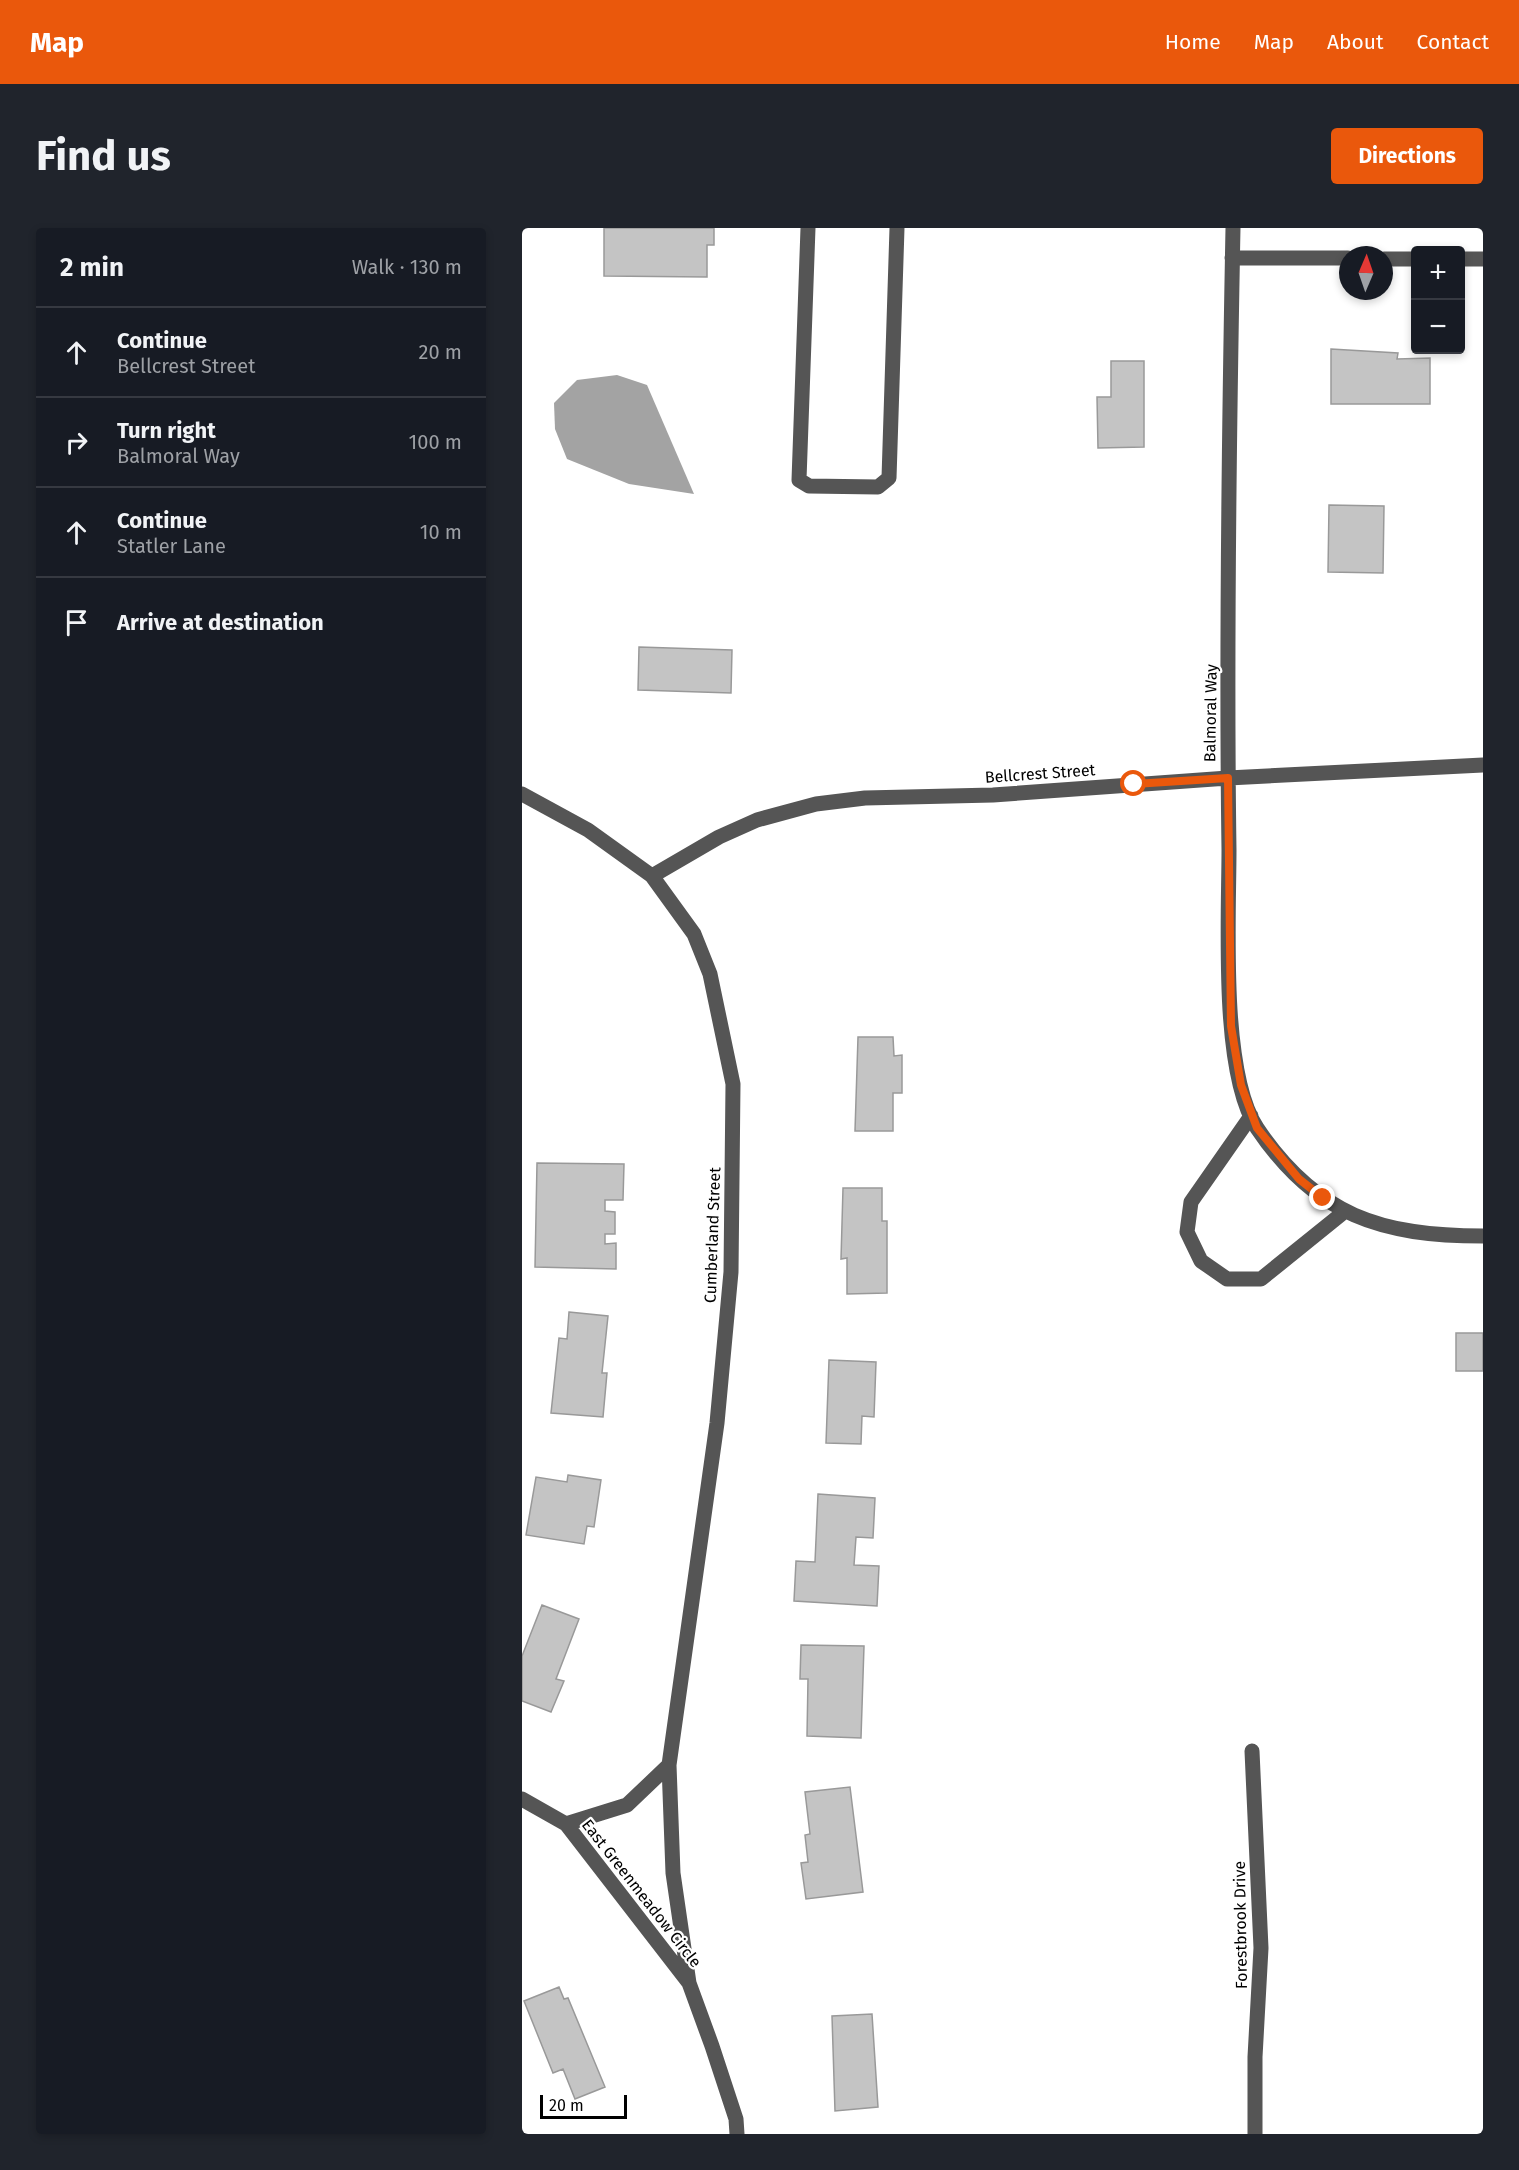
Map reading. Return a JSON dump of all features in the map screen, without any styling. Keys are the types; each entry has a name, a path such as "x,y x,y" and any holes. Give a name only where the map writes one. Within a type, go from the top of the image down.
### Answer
{"street":[{"path":"808,228 799,480 809,486 878,487 889,478 897,228"},
{"name":"Balmoral Way","path":"1233,228 1228,778 1231,1026 1241,1085 1257,1128 1299,1179 1344,1212 1394,1230 1483,1236"},
{"path":"1232,258 1339,258"},
{"path":"1393,259 1411,259"},
{"path":"1465,259 1483,259"},
{"name":"Bellcrest Street","path":"652,876 728,833 757,820 816,804 865,798 993,795 1228,778 1483,765"},
{"name":"Cumberland Street","path":"522,794 588,830 652,876 694,934 710,974 734,1084 731,1272 717,1423 669,1765 673,1873 689,1983"},
{"path":"1251,1116 1191,1202 1187,1232 1201,1260 1227,1279 1261,1279 1344,1212"},
{"name":"Forestbrook Drive","path":"1252,1751 1261,1948 1255,2057 1255,2134"},
{"path":"566,1824 627,1804 669,1765"},
{"name":"East Greenmeadow Circle","path":"522,1799 566,1824 689,1983 716,2056 736,2119 737,2134"}],"shaded area":[{"path":"617,375 647,385 694,494 629,484 567,459 555,429 554,403 577,380"}],"building":[{"path":"604,228 714,228 714,245 707,245 707,277 604,276"},
{"path":"1331,349 1398,353 1397,359 1430,358 1430,404 1331,404"},
{"path":"1111,361 1144,361 1144,447 1098,448 1097,397 1111,397"},
{"path":"1329,505 1384,506 1383,573 1328,572"},
{"path":"639,647 732,650 731,693 638,690"},
{"path":"858,1037 893,1037 894,1056 902,1055 902,1093 893,1093 893,1131 855,1131"},
{"path":"537,1163 624,1164 623,1200 605,1200 605,1211 615,1212 615,1234 605,1234 605,1244 616,1243 616,1269 535,1267"},
{"path":"843,1188 882,1188 882,1221 887,1221 887,1293 847,1294 847,1258 841,1259"},
{"path":"569,1312 608,1316 602,1373 607,1373 603,1417 551,1413 559,1338 567,1339"},
{"path":"1456,1333 1483,1333 1483,1371 1456,1371"},
{"path":"829,1360 876,1362 874,1417 862,1416 861,1444 826,1443"},
{"path":"568,1475 601,1480 594,1527 587,1526 584,1544 526,1535 536,1477 567,1482"},
{"path":"818,1494 875,1498 873,1538 856,1537 854,1565 879,1566 877,1606 794,1601 796,1561 815,1562"},
{"path":"542,1605 579,1619 556,1679 564,1681 551,1712 522,1701 522,1656"},
{"path":"801,1645 864,1646 861,1738 807,1736 808,1679 800,1679"},
{"path":"850,1787 863,1892 806,1899 801,1863 808,1862 805,1835 810,1834 805,1792"},
{"path":"559,1987 564,1999 568,1998 605,2087 575,2099 563,2069 553,2073 524,2001"},
{"path":"872,2014 878,2107 835,2111 832,2016"}],"route":[{"path":"1134,784 1228,778 1231,1026 1241,1085 1257,1128 1299,1179 1323,1198"}]}
